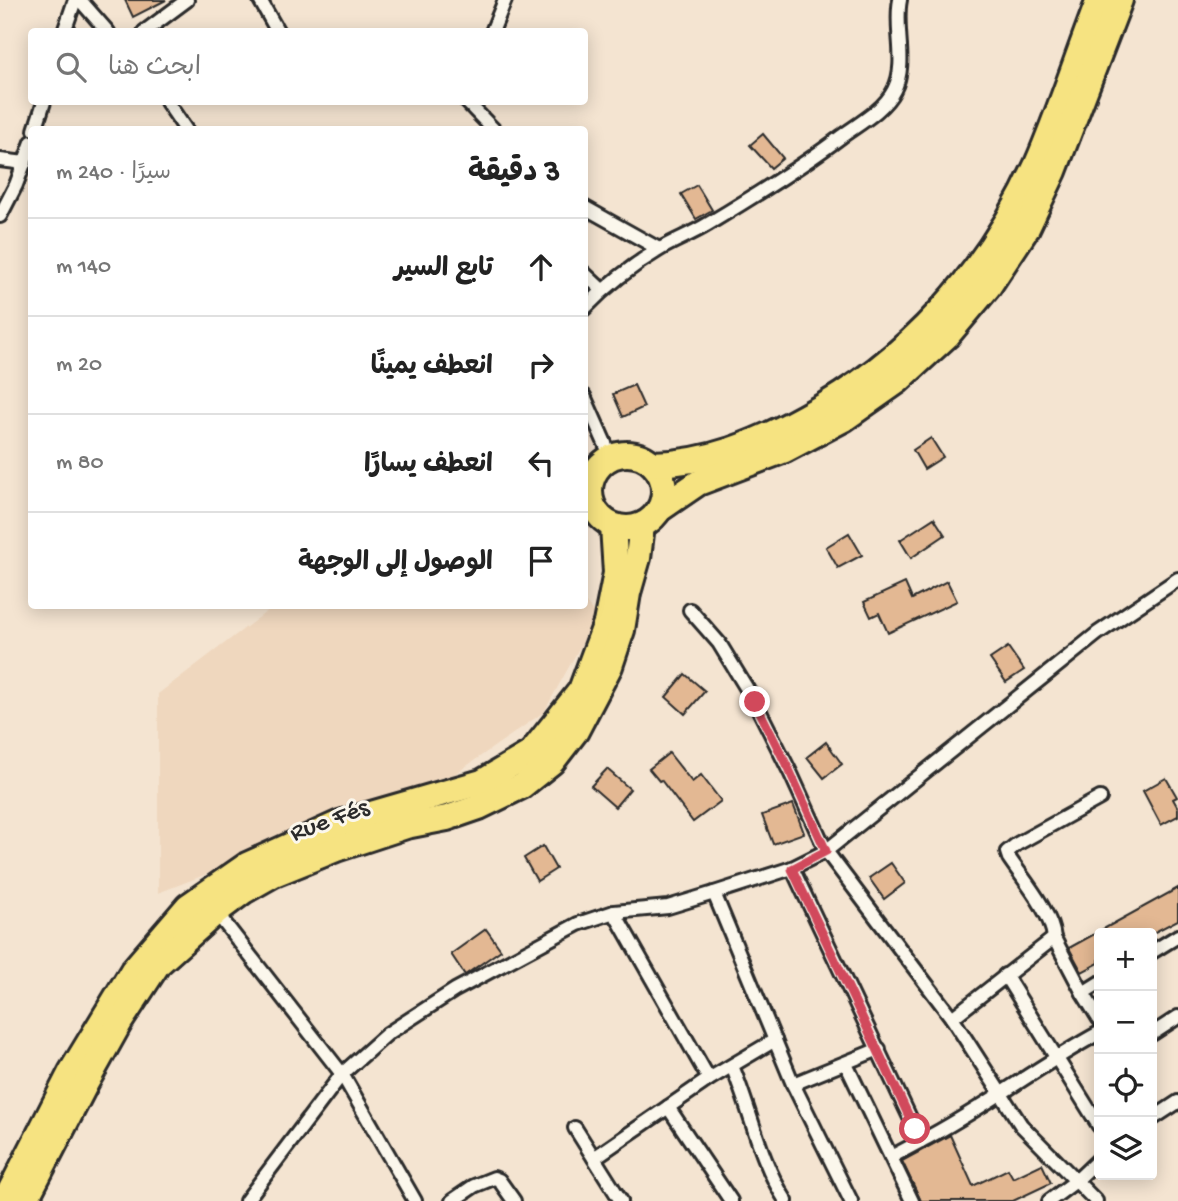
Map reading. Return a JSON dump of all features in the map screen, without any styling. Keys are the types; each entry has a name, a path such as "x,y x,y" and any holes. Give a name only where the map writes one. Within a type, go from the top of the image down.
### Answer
{"highway":[{"path":"653,464 697,461 777,432 833,401 885,365 932,321 973,273 1009,220 1037,163 1099,0"},
{"path":"651,517 664,493 662,478 653,464 640,456 625,453 611,457 597,468 590,483 591,501 599,516 613,526 627,528 651,517 698,483 785,450 844,419 898,381 954,328 996,277 1026,230 1054,171 1120,0"},
{"name":"Rue Fés","path":"25,1201 86,1083 135,999 159,964 216,912 244,891 274,874 336,849 480,807 522,786 552,762 576,731 610,666 651,517"},
{"name":"Rue Fés","path":"5,1201 71,1072 133,970 188,906 247,865 340,823 482,782 531,753 581,690 602,634 616,573 613,526"}],"street":[{"path":"66,28 77,0 104,28"},
{"path":"149,28 187,0"},
{"path":"260,0 276,28"},
{"path":"494,28 505,0"},
{"path":"588,305 602,290 659,249 706,226 824,150 881,107 894,90 898,75 900,0"},
{"path":"36,126 43,105"},
{"path":"169,105 183,126"},
{"path":"470,105 490,126"},
{"path":"0,216 28,154"},
{"path":"0,160 25,163"},
{"path":"588,209 659,249"},
{"path":"588,276 602,290"},
{"path":"588,405 611,457"},
{"path":"246,1201 342,1074 387,1034 455,990 578,924 614,912 668,906 714,893 792,869 826,851 1098,633 1178,579"},
{"path":"690,610 719,643 755,702 826,851 952,1018 1021,1125 1096,1201"},
{"path":"1094,1010 1054,938 1046,915 1007,852 1100,798"},
{"path":"792,869 921,1141"},
{"path":"714,893 793,1084 852,1201"},
{"path":"216,912 342,1074 415,1201"},
{"path":"614,912 709,1079"},
{"path":"1157,949 1178,936"},
{"path":"952,1018 1054,938"},
{"path":"1005,975 1094,1118"},
{"path":"1083,993 1094,986"},
{"path":"1157,1031 1178,1017"},
{"path":"891,1157 1000,1096 1057,1056 1094,1036"},
{"path":"594,1158 709,1079 775,1040"},
{"path":"793,1084 846,1065 879,1049"},
{"path":"846,1065 912,1201"},
{"path":"732,1066 761,1154 786,1201"},
{"path":"1157,1111 1178,1102"},
{"path":"668,1107 731,1201"},
{"path":"575,1128 621,1201"},
{"path":"1049,1201 1094,1164"},
{"path":"452,1201 474,1186 494,1178 514,1201"}],"shaded area":[{"path":"588,606 597,616 544,712 445,781 158,893 158,694 270,609 588,609"}],"building":[{"path":"125,0 166,0 133,17"},
{"path":"763,134 783,158 771,168 750,145"},
{"path":"697,185 712,210 696,219 681,194"},
{"path":"634,385 644,407 623,417 613,394"},
{"path":"931,438 943,457 924,469 913,450"},
{"path":"934,518 945,535 911,558 900,540"},
{"path":"849,533 862,555 838,568 826,547"},
{"path":"947,581 957,601 888,633 879,613 871,617 864,602 905,583 912,599"},
{"path":"1008,647 1024,670 1006,682 990,659"},
{"path":"685,674 705,691 685,714 666,697"},
{"path":"826,742 842,764 824,778 807,757"},
{"path":"669,753 692,782 701,775 721,801 693,822 661,780 649,769"},
{"path":"607,769 630,789 615,807 591,786"},
{"path":"1166,778 1177,797 1173,799 1178,808 1178,816 1161,825 1143,791"},
{"path":"793,804 804,833 773,844 762,815"},
{"path":"543,846 556,869 537,881 524,858"},
{"path":"891,863 905,883 884,899 869,878"},
{"path":"1178,888 1178,920 1157,931 1157,928 1105,928"},
{"path":"486,929 501,950 465,975 451,954"},
{"path":"1094,934 1094,966 1082,972 1069,948"},
{"path":"950,1135 973,1186 1008,1169 1013,1178 1042,1164 1051,1183 1013,1201 921,1201 902,1161"}],"route":[{"path":"755,702 826,851 792,869 915,1129"}]}
